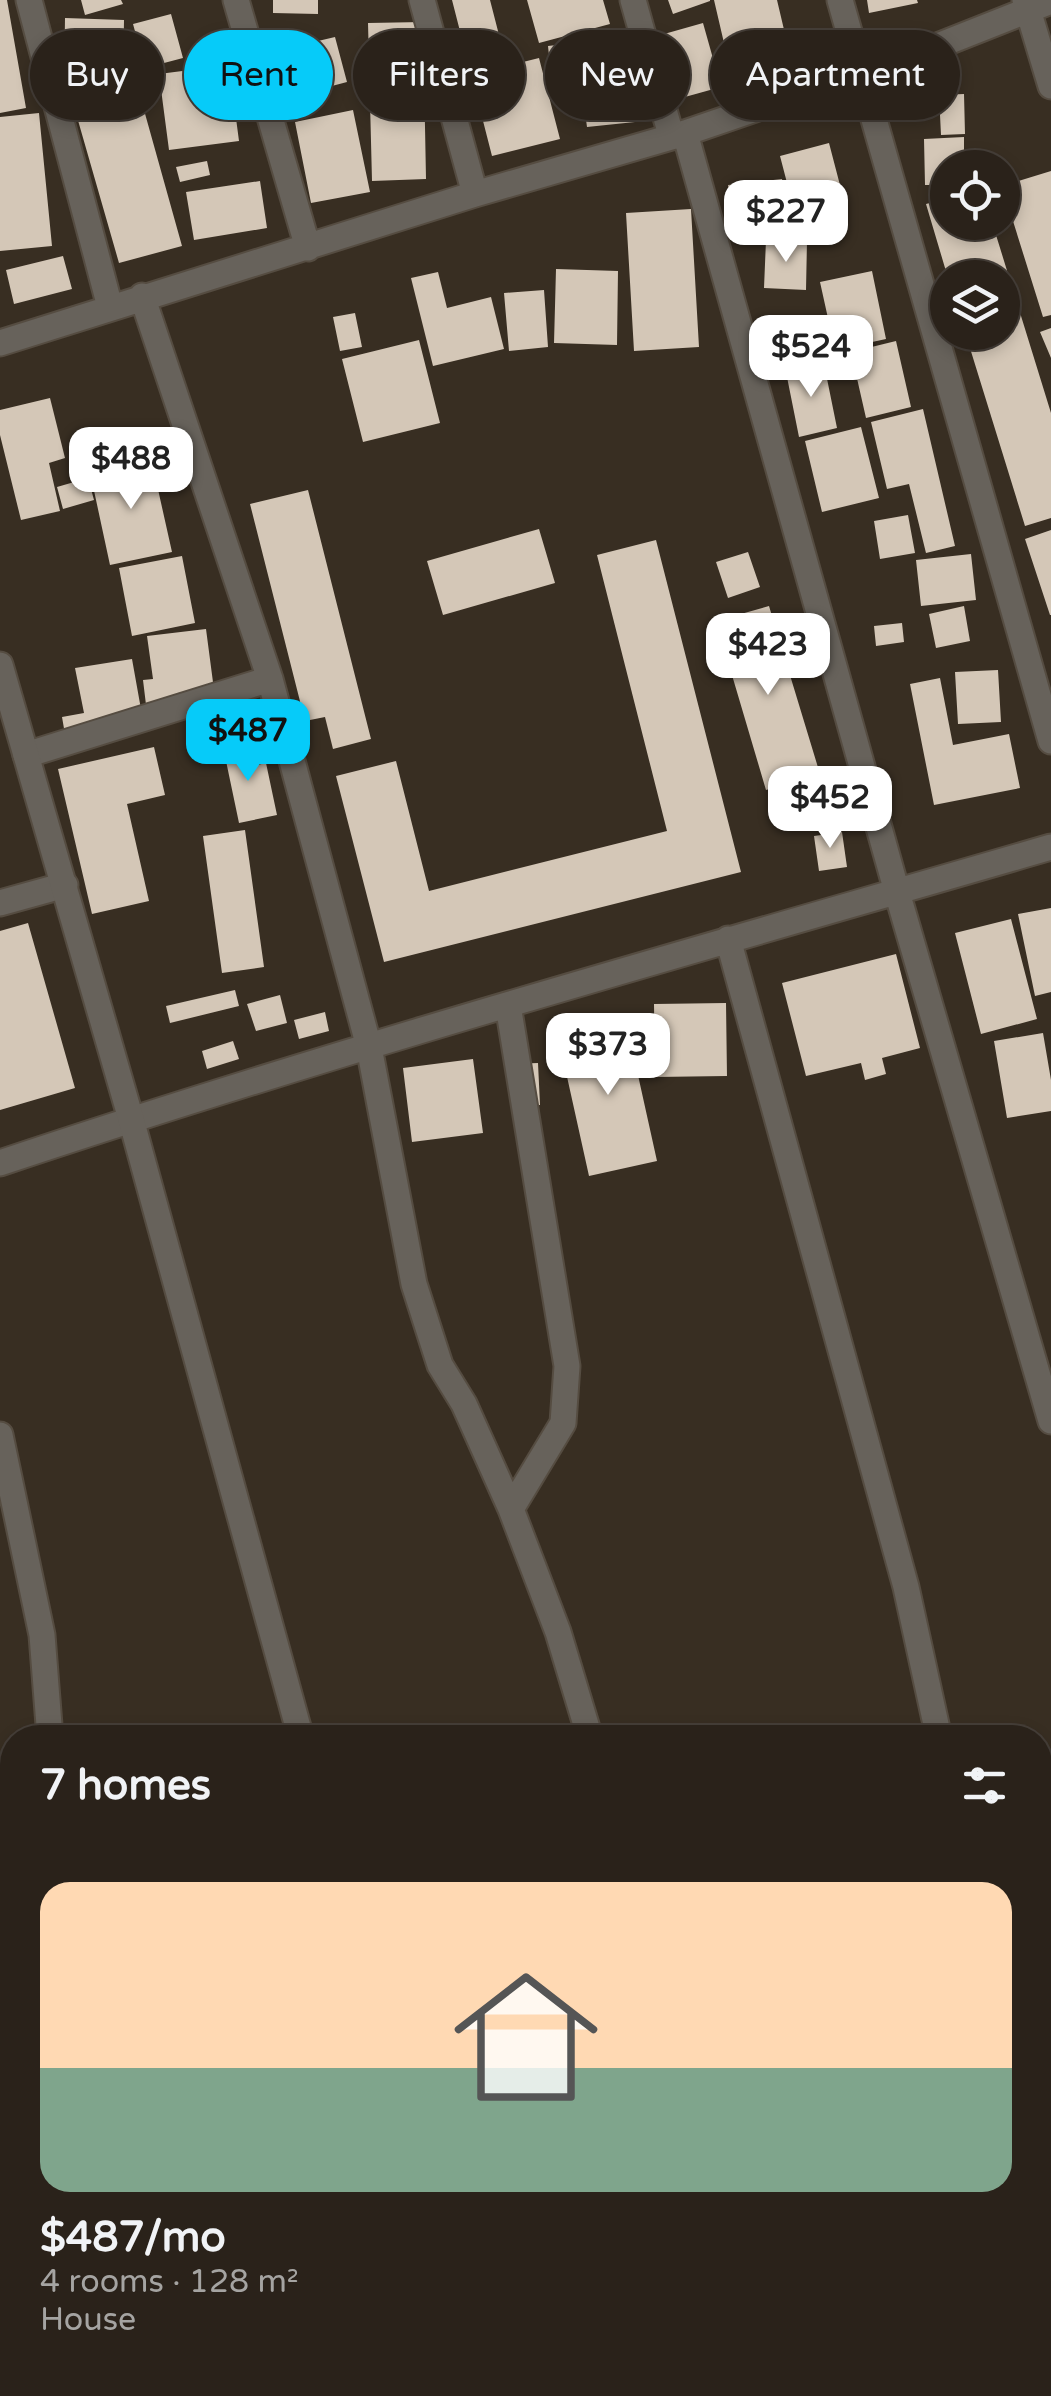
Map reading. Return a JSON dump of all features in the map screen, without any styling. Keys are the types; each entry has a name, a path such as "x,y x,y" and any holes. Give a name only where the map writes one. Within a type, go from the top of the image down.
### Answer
{"street":[{"path":"29,0 110,306"},
{"path":"236,0 308,248"},
{"path":"422,0 474,194"},
{"path":"633,0 678,134 1051,1421"},
{"path":"840,0 848,30"},
{"path":"960,36 1034,3 1051,86"},
{"path":"0,342 720,120"},
{"path":"873,120 1051,741"},
{"path":"142,296 270,679 369,1047 414,1284 440,1365 464,1404 512,1509 558,1632 586,1725"},
{"path":"0,664 298,1725"},
{"path":"26,755 270,679"},
{"path":"0,1163 728,939 1051,848"},
{"path":"0,903 65,885"},
{"path":"728,939 897,1550 936,1725"},
{"path":"508,1005 566,1366 563,1423 512,1509"},
{"path":"0,1435 42,1635 49,1725"}],"building":[{"path":"0,0 7,0 26,108 0,113"},
{"path":"81,0 121,0 123,4 85,15"},
{"path":"273,0 318,0 318,14 273,13"},
{"path":"452,0 490,0 498,30 460,30"},
{"path":"527,0 603,0 610,24 588,30 545,30 545,41 539,43"},
{"path":"668,0 710,0 710,1 673,14"},
{"path":"714,0 777,0 784,30 721,30"},
{"path":"867,0 917,0 918,3 869,13"},
{"path":"171,14 183,58 164,63 164,30 135,30 133,24"},
{"path":"65,18 124,20 124,30 65,30"},
{"path":"423,22 423,30 368,30 368,23"},
{"path":"703,23 710,48 710,90 690,96 690,30 678,30"},
{"path":"333,37 347,82 333,86"},
{"path":"539,58 545,81 545,120 555,120 560,139 492,156 483,120 525,120 525,62"},
{"path":"184,71 184,120 236,120 239,141 169,150 164,73"},
{"path":"960,94 964,94 965,134 941,135 940,120 960,120"},
{"path":"353,110 370,192 311,203 295,122 333,120 333,114"},
{"path":"30,114 30,120 40,120 52,246 0,251 0,117"},
{"path":"78,120 147,120 182,246 119,263"},
{"path":"370,120 425,120 426,179 372,181"},
{"path":"586,120 635,120 635,122 587,127"},
{"path":"964,137 964,150 930,150 930,185 925,185 924,139"},
{"path":"829,143 841,189 792,202 780,156"},
{"path":"207,161 210,175 180,182 176,167"},
{"path":"1051,171 1051,315 1043,317 1019,240 1020,180"},
{"path":"782,179 786,205 731,212 728,185"},
{"path":"260,181 267,228 194,240 186,192"},
{"path":"691,209 699,347 634,351 626,213"},
{"path":"766,240 807,241 806,290 764,288"},
{"path":"937,240 998,240 1004,260 943,260"},
{"path":"63,256 72,289 14,304 6,270"},
{"path":"556,269 618,271 617,345 554,343"},
{"path":"872,271 886,339 835,350 820,282"},
{"path":"438,272 447,308 491,297 504,349 433,366 411,278"},
{"path":"544,290 548,347 509,351 504,293"},
{"path":"355,313 362,347 340,351 333,317"},
{"path":"1020,313 1051,413 1051,518 1025,526 971,350 1020,350"},
{"path":"1051,328 1051,358 1040,332"},
{"path":"419,340 440,423 363,442 342,359"},
{"path":"896,341 911,407 866,418 851,352"},
{"path":"824,364 837,428 799,437 786,372"},
{"path":"50,398 65,458 49,463 60,511 21,520 0,435 0,410"},
{"path":"923,409 955,546 926,553 909,484 887,489 871,422"},
{"path":"861,427 879,498 822,512 805,441"},
{"path":"151,458 172,552 110,565 90,472"},
{"path":"88,478 94,500 63,509 57,487"},
{"path":"308,490 371,739 333,749 325,717 305,721 250,504"},
{"path":"908,515 915,553 880,559 874,521"},
{"path":"539,529 555,583 443,615 427,561"},
{"path":"1051,530 1051,615 1050,615 1025,539"},
{"path":"656,540 741,872 384,962 336,776 396,761 429,891 667,831 597,555"},
{"path":"748,552 760,587 728,598 716,562"},
{"path":"971,554 976,600 921,606 916,560"},
{"path":"182,556 195,623 132,636 119,568"},
{"path":"769,606 820,774 766,790 716,621"},
{"path":"964,606 970,641 936,648 929,614"},
{"path":"902,623 904,642 876,646 874,626"},
{"path":"206,629 216,705 147,713 143,680 153,679 147,636"},
{"path":"132,659 144,726 66,740 62,717 84,713 75,668"},
{"path":"998,670 1001,722 958,724 955,672"},
{"path":"940,678 953,745 1009,734 1020,788 934,805 910,684"},
{"path":"238,734 245,768 266,763 277,815 239,823 221,737"},
{"path":"154,747 165,795 127,804 149,901 92,914 58,769"},
{"path":"245,830 264,967 222,973 203,836"},
{"path":"842,832 847,867 819,871 814,836"},
{"path":"1051,908 1051,992 1035,996 1018,914"},
{"path":"1011,919 1037,1019 981,1034 955,933"},
{"path":"28,923 75,1088 0,1110 0,931"},
{"path":"896,954 920,1048 882,1058 886,1074 865,1080 861,1063 806,1076 782,983"},
{"path":"235,990 239,1006 170,1023 166,1006"},
{"path":"280,995 287,1023 256,1031 247,1004"},
{"path":"726,1003 727,1076 655,1077 654,1004"},
{"path":"325,1012 329,1031 299,1039 294,1020"},
{"path":"626,1021 657,1161 589,1176 558,1036"},
{"path":"1043,1033 1051,1080 1051,1111 1007,1118 994,1041"},
{"path":"233,1041 239,1059 207,1069 202,1051"},
{"path":"473,1059 483,1133 412,1142 403,1068"},
{"path":"538,1063 540,1105 513,1106 511,1064"}]}
